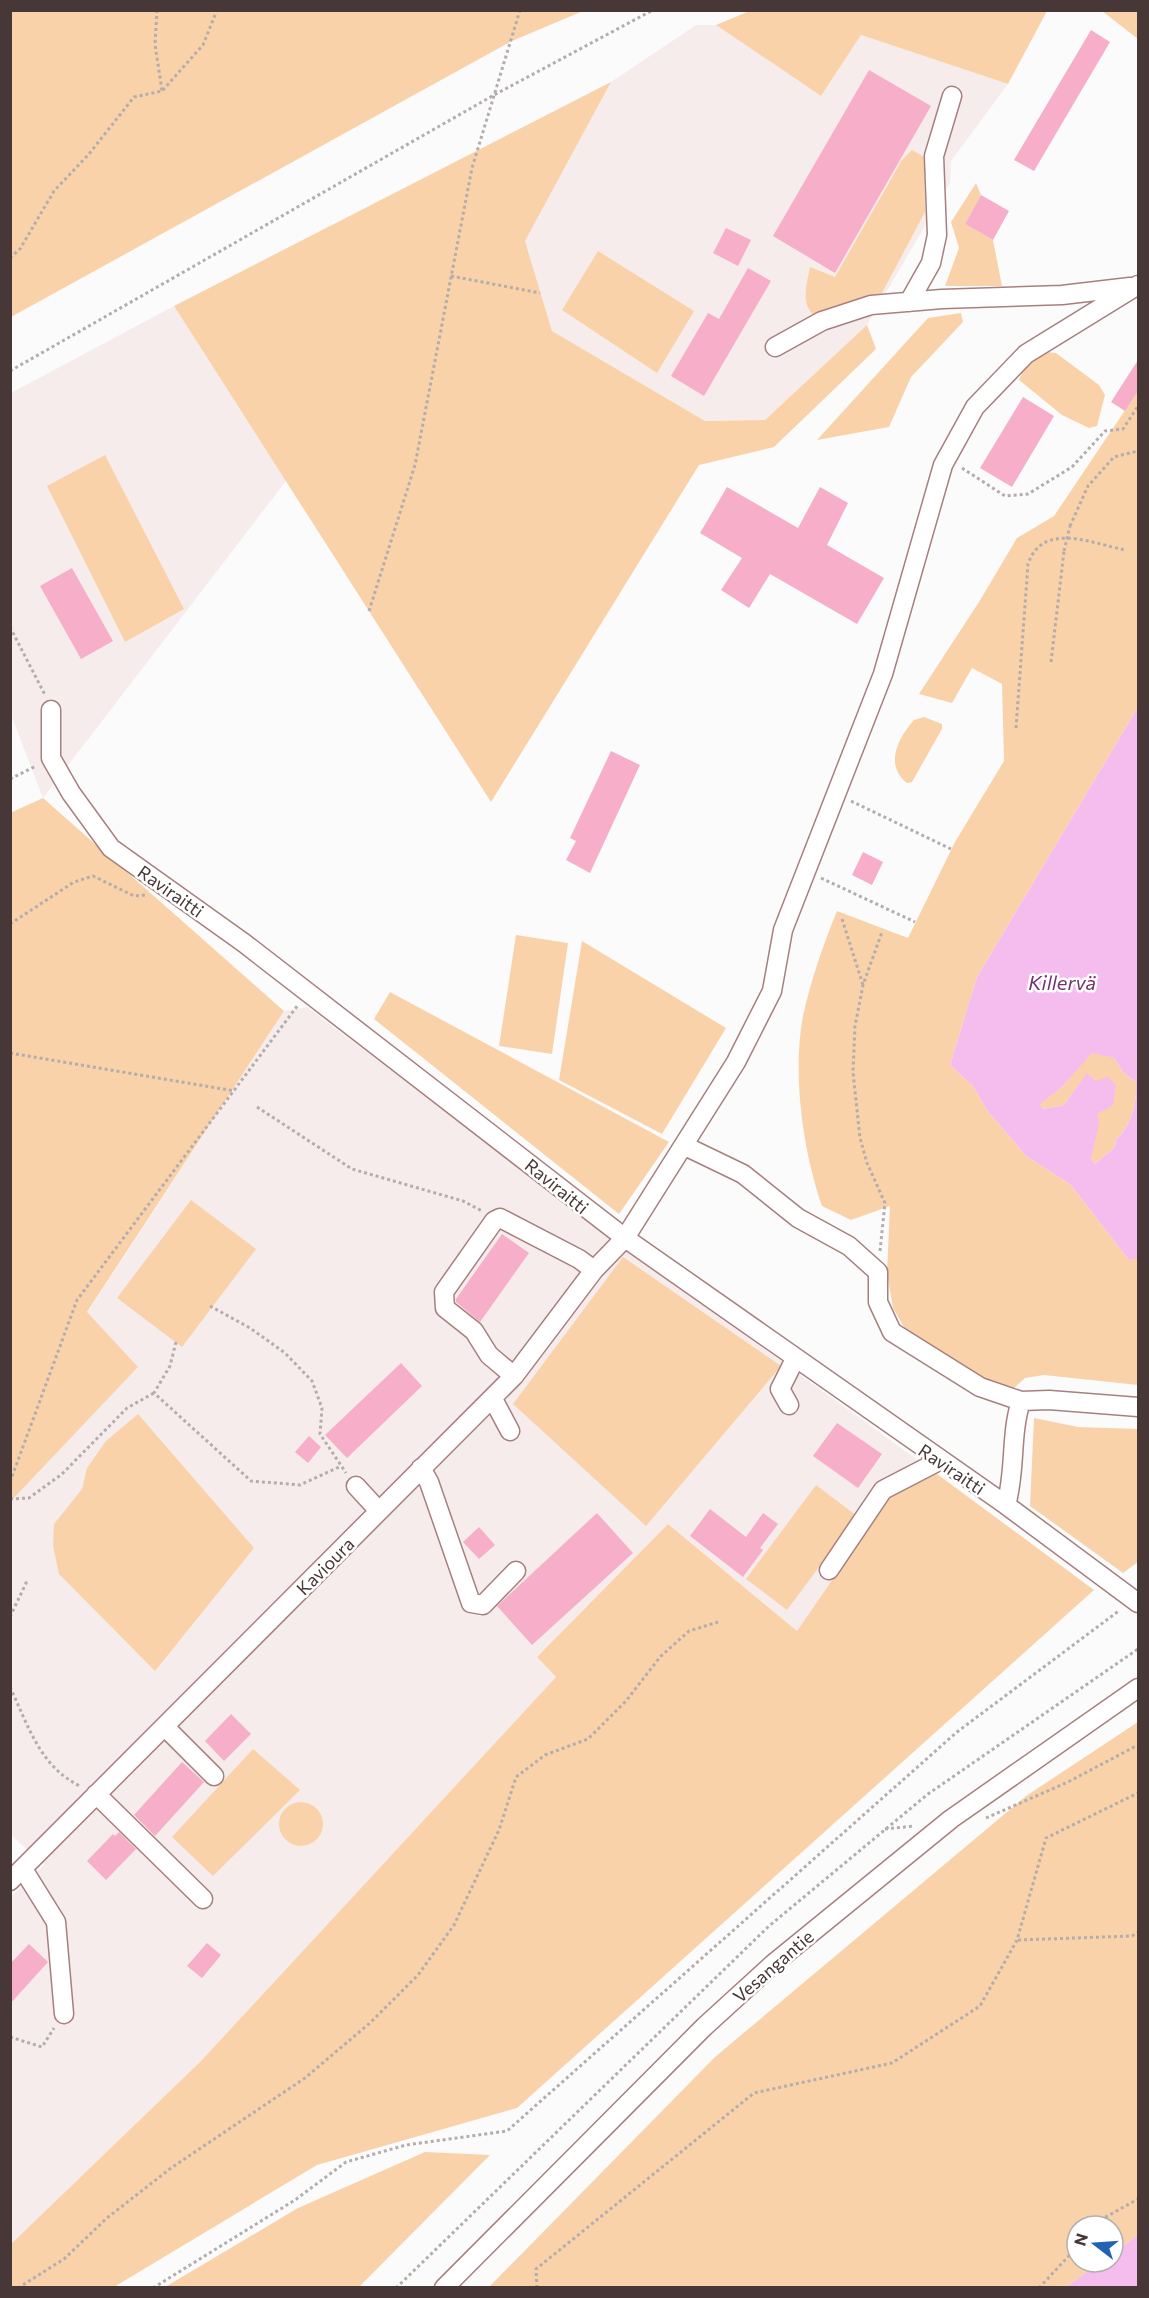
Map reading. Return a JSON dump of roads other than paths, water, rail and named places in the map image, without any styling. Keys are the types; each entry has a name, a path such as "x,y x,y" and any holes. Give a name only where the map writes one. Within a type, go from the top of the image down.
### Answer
{"street":[{"path":"909,302 931,263 937,235 934,156 952,96"},
{"path":"775,347 832,318 871,305 1062,295 1136,286"},
{"name":"Kavioura","path":"16,1875 420,1468 493,1399 514,1376 594,1270 624,1238 685,1146 736,1062 772,991 783,930 883,674 942,465 975,407 1026,354 1136,286"},
{"name":"Raviraitti","path":"51,710 51,758 71,793 111,848 308,991 624,1238 939,1461 1006,1505 1136,1601"},
{"path":"685,1146 744,1174 798,1218 849,1246 878,1272 878,1302 892,1332 980,1387 1021,1401 1049,1400 1138,1407"},
{"path":"514,1376 489,1355 474,1331 445,1308 444,1292 494,1221 500,1218 579,1258 594,1270"},
{"path":"789,1406 780,1389 795,1359"},
{"path":"493,1399 510,1431"},
{"path":"1006,1505 1010,1491 1016,1417 1021,1401"},
{"path":"829,1570 883,1490 939,1461"},
{"path":"420,1468 429,1482 471,1603 483,1605 516,1571"},
{"path":"356,1486 379,1511"},
{"name":"Vesangantie","path":"444,2288 704,2027 773,1964 951,1819 1138,1688"},
{"path":"165,1727 214,1776"},
{"path":"96,1794 203,1899"},
{"path":"16,1875 56,1922 64,2014"}],"water":[{"name":"Killervä","path":"1138,707 1138,1259 1128,1259 1071,1185 1026,1156 987,1110 973,1086 950,1065 977,977","holes":["1092,1053 1114,1058 1123,1072 1136,1082 1136,1098 1130,1121 1116,1139 1115,1147 1095,1164 1091,1159 1099,1123 1097,1114 1113,1105 1116,1085 1108,1077 1096,1081 1087,1073 1064,1105 1043,1109 1040,1104 1062,1087"]},
{"path":"1138,2235 1138,2287 1066,2287 1084,2274 1125,2274 1125,2244"}]}
